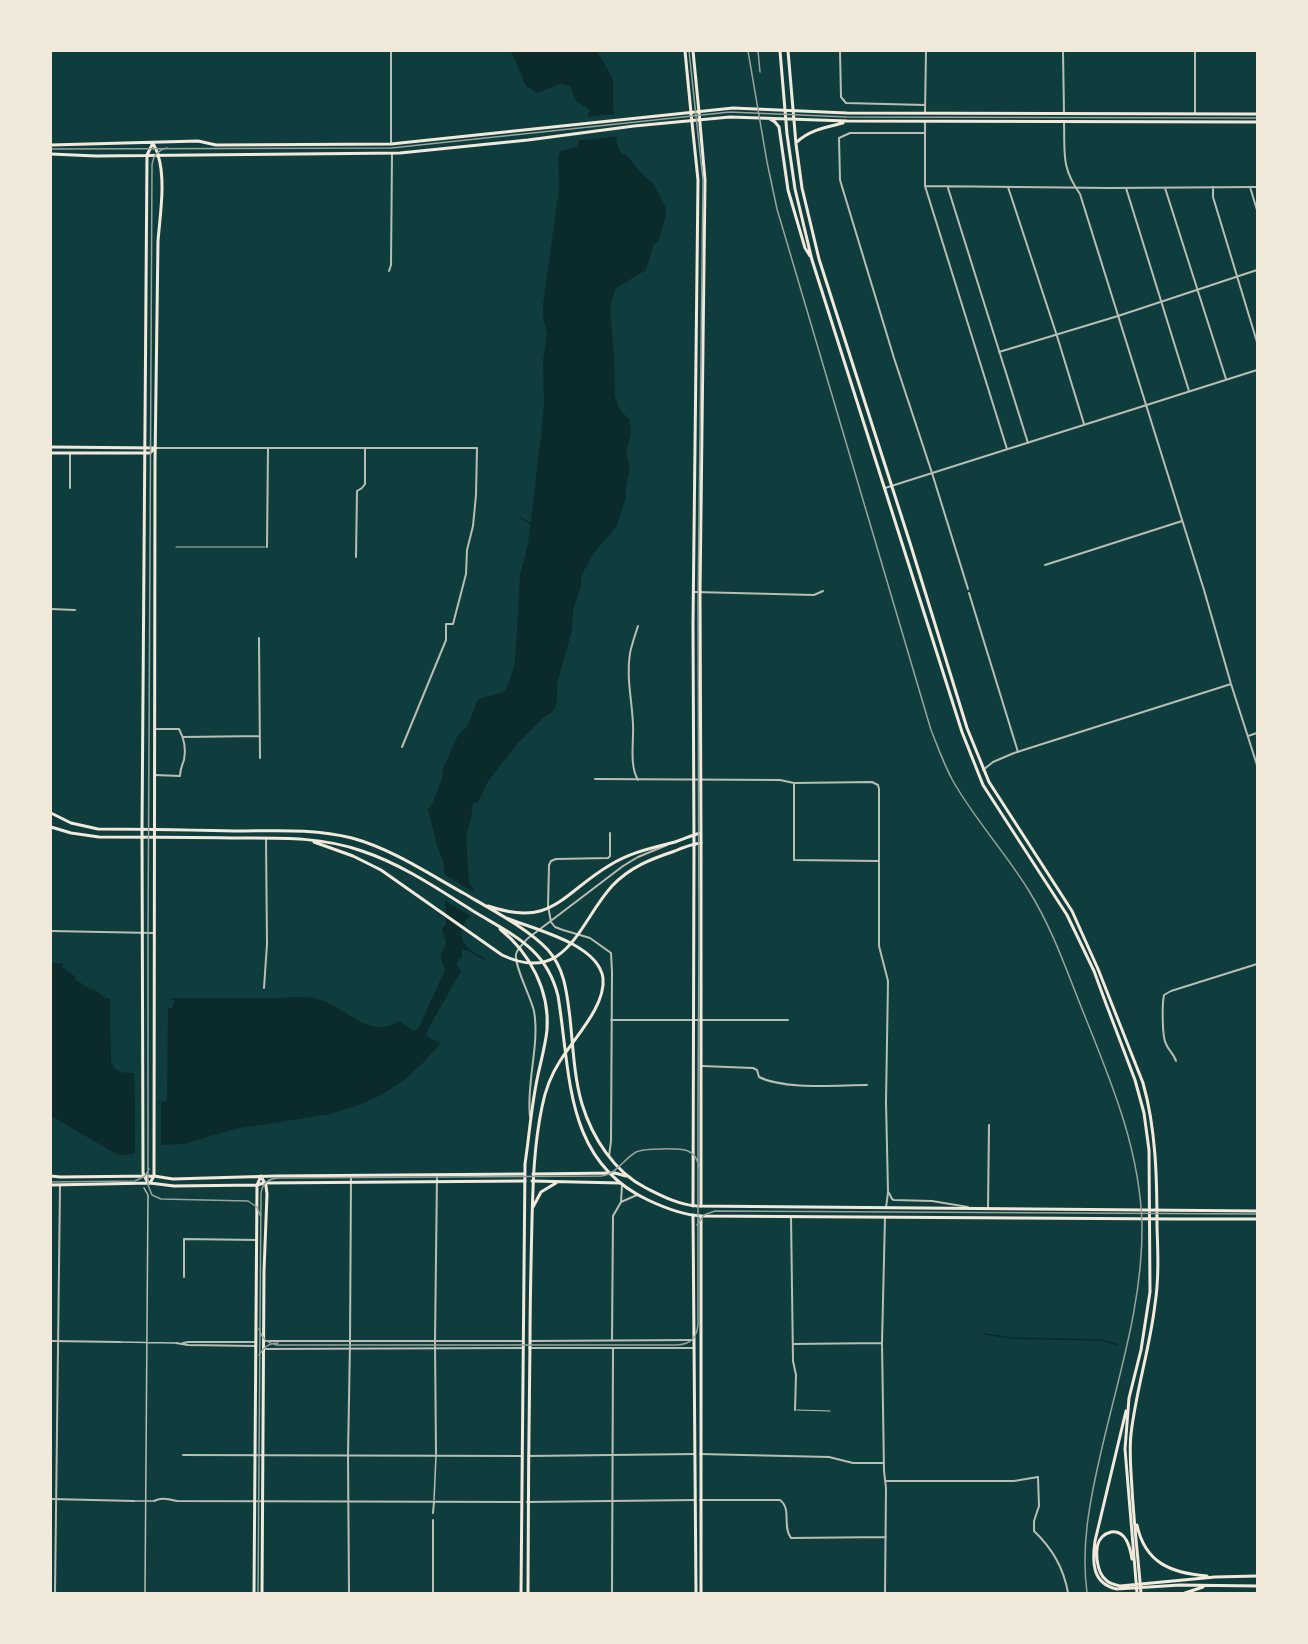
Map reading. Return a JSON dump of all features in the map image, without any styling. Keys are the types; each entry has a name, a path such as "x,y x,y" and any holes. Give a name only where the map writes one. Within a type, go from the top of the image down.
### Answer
{"main road":[{"path":"685,51 698,180 693,628 693,1215 696,1593"},
{"path":"693,51 705,180 700,592 701,1593"},
{"path":"780,51 787,134 795,189 812,260 962,732 991,798 1055,893 1094,971 1139,1093 1146,1126 1149,1150 1151,1267 1149,1304 1141,1350 1095,1541 1094,1560 1097,1574 1103,1584 1117,1589 1208,1585 1257,1586"},
{"path":"788,51 802,188 819,259 967,728 983,770 996,794 1072,910 1098,969 1147,1098 1153,1132 1157,1196 1157,1283 1155,1306 1131,1433 1137,1572"},
{"path":"687,74 695,73"},
{"path":"51,145 198,141 216,145 391,144 739,108 847,113 1257,114"},
{"path":"1064,114 1064,123"},
{"path":"51,154 392,154 730,117 847,122 1257,122"},
{"path":"768,118 776,122 779,127 788,190 805,248 812,260"},
{"path":"796,144 802,137 814,131 847,122"},
{"path":"149,1183 143,1173 142,829 147,154 153,143"},
{"path":"149,1183 154,1176 156,448 161,172 158,154 153,143"},
{"path":"391,144 392,154"},
{"path":"698,180 705,180"},
{"path":"696,398 703,398"},
{"path":"51,447 156,448"},
{"path":"51,453 150,453 156,448"},
{"path":"693,628 700,628"},
{"path":"51,813 71,823 98,829 302,830 330,833 366,842 390,852 483,905 538,942 547,950 559,968 567,994 581,1103 596,1138 618,1168 628,1177 639,1185 674,1201 693,1206 1257,1211"},
{"path":"51,826 86,836 305,839 362,851 418,878 514,935 532,948 553,979 559,1003 576,1117 588,1143 599,1161 621,1184 637,1195 669,1209 701,1216 1257,1219"},
{"path":"483,905 518,914 544,910 561,902 598,872 621,859 642,850 701,833"},
{"path":"327,844 392,877 495,951 510,959 528,963 550,959 565,951 578,938 612,886 631,869 656,857 694,843 701,843"},
{"path":"499,915 573,944 587,952 595,960 603,976 601,995 594,1011 551,1077 539,1120 532,1181 528,1593"},
{"path":"491,922 510,938 535,972 543,991 547,1030 530,1120 525,1174 521,1593"},
{"path":"694,932 702,932"},
{"path":"51,1176 154,1176 173,1179 261,1176 622,1174 628,1177"},
{"path":"261,1176 266,1186 267,1198 264,1271 262,1593"},
{"path":"254,1593 257,1185 261,1176"},
{"path":"60,1177 60,1184"},
{"path":"51,1185 149,1183 174,1186 525,1181 621,1184"},
{"path":"532,1209 541,1192 558,1182"},
{"path":"790,1207 790,1216"},
{"path":"885,1217 886,1208"},
{"path":"694,1340 702,1341"},
{"path":"256,1344 264,1341"},
{"path":"523,1341 530,1341"},
{"path":"256,1344 264,1349"},
{"path":"523,1348 530,1348"},
{"path":"694,1348 701,1348"},
{"path":"1129,1398 1125,1449 1139,1593"},
{"path":"695,1454 700,1455"},
{"path":"522,1456 528,1455"},
{"path":"695,1500 700,1500"},
{"path":"522,1502 528,1502"},
{"path":"1134,1511 1138,1533 1150,1553 1159,1562 1182,1573 1217,1577"},
{"path":"1137,1572 1126,1539 1118,1533 1105,1534 1099,1543 1098,1560 1101,1573 1109,1583 1120,1586 1217,1577 1257,1576"},
{"path":"1217,1577 1217,1585"},
{"path":"1185,1593 1208,1585"}],"street":[{"path":"391,51 391,144"},
{"path":"840,51 841,97 849,104 925,105"},
{"path":"925,113 926,51"},
{"path":"1063,51 1064,114"},
{"path":"1194,51 1195,114"},
{"path":"925,122 925,186 1007,449"},
{"path":"1064,123 1065,166 1070,180 1080,194 1257,765"},
{"path":"924,133 850,133 839,138 840,180 1018,752"},
{"path":"389,271 392,266 392,154"},
{"path":"925,186 1257,187"},
{"path":"948,187 1028,442"},
{"path":"1008,187 1084,424"},
{"path":"1250,187 1257,210"},
{"path":"1126,188 1189,391"},
{"path":"1165,188 1226,380"},
{"path":"1213,188 1213,197 1257,342"},
{"path":"999,352 1057,336 1257,270"},
{"path":"885,488 1257,370"},
{"path":"156,448 477,448 475,513 467,550 466,574 453,624 446,624 446,640 402,747"},
{"path":"267,548 268,448"},
{"path":"356,557 357,491 365,484 365,449"},
{"path":"70,453 70,488"},
{"path":"1046,565 1182,521"},
{"path":"694,592 814,595 823,591"},
{"path":"51,609 75,609"},
{"path":"638,626 630,654 629,682 635,775 638,780"},
{"path":"259,638 260,758"},
{"path":"983,770 993,762 1018,752 1231,684"},
{"path":"155,729 179,729 183,737 184,760 180,766 180,776 155,775"},
{"path":"1248,736 1257,733"},
{"path":"183,737 260,736"},
{"path":"595,779 780,780 794,783 872,782 878,785 879,946 888,981 886,1102 888,1192 886,1208"},
{"path":"794,783 794,860 879,861"},
{"path":"609,1156 611,953 590,938 555,927 549,914 548,897 551,861 556,859 606,859 610,856 610,833"},
{"path":"264,988 267,944 266,838"},
{"path":"530,1120 529,1096 535,1022 533,1008 516,954 527,939 627,864 672,843"},
{"path":"51,931 154,933"},
{"path":"1176,1061 1174,1054 1165,1043 1162,1003 1164,995 1257,964"},
{"path":"611,1020 788,1020"},
{"path":"702,1066 753,1068 757,1070 759,1077 785,1084 867,1085"},
{"path":"988,1125 988,1209"},
{"path":"349,1593 351,1175"},
{"path":"433,1513 436,1455 437,1175"},
{"path":"55,1593 60,1184"},
{"path":"612,1593 613,1216 621,1202 621,1184"},
{"path":"144,1188 148,1195 145,1593"},
{"path":"888,1192 893,1200 932,1201 977,1209"},
{"path":"621,1202 637,1195"},
{"path":"790,1216 793,1360 796,1375 795,1410"},
{"path":"885,1217 882,1344 885,1593"},
{"path":"184,1277 184,1239 257,1240"},
{"path":"530,1341 694,1340"},
{"path":"51,1341 192,1345 256,1344"},
{"path":"264,1341 523,1341"},
{"path":"793,1344 882,1344"},
{"path":"264,1349 523,1348"},
{"path":"530,1348 694,1348"},
{"path":"528,1455 695,1454"},
{"path":"183,1455 522,1456"},
{"path":"700,1455 828,1457 853,1463 884,1463"},
{"path":"885,1481 1014,1480 1038,1477 1039,1506 1034,1521 1034,1531 1055,1555 1068,1593"},
{"path":"51,1499 154,1501 159,1498 177,1501 263,1503 522,1502"},
{"path":"528,1502 695,1500"},
{"path":"700,1500 780,1500 786,1509 787,1532 791,1538 886,1537"},
{"path":"433,1520 434,1593"}],"lane":[{"path":"176,547 267,548"},
{"path":"795,1410 830,1410"}],"water":[{"path":"511,51 597,51 613,79 617,145 621,153 627,156 652,182 666,207 666,215 659,240 653,246 646,270 616,288 610,306 615,397 620,410 630,420 631,435 626,452 630,469 626,497 616,527 595,551 581,576 581,586 573,610 572,630 557,683 555,708 518,743 488,781 478,802 473,804 466,836 469,882 477,896 472,915 466,920 461,931 462,939 468,948 467,951 462,949 462,958 457,961 461,971 426,1033 429,1038 441,1043 403,1081 359,1105 330,1114 235,1129 184,1144 135,1146 135,1154 118,1155 51,1116 51,963 63,963 63,968 76,977 75,979 91,990 110,998 111,1062 120,1071 134,1073 135,1103 167,1100 168,1008 172,1008 175,1001 169,998 313,998 328,1003 368,1025 388,1026 399,1021 413,1031 418,1029 445,970 441,957 446,944 442,929 446,924 444,864 428,809 433,802 442,779 443,769 457,737 468,725 478,699 505,690 515,663 520,576 528,544 544,405 543,361 547,335 543,305 559,188 558,159 560,151 577,147 590,110 576,101 570,86 560,84 537,93 526,86"}],"pier":[{"path":"617,114 619,136 576,141 585,117"},
{"path":"442,873 480,896 480,910 474,918 442,899"},
{"path":"135,1103 161,1103 161,1149 138,1149 138,1154 135,1154"}],"waterway":[{"path":"521,518 531,524"},
{"path":"467,949 484,959"},
{"path":"985,1334 1011,1338 1102,1340 1118,1345"}],"tram line":[{"path":"259,1329 265,1340 277,1345 677,1345 690,1342 696,1333 698,1324 698,604 703,180 689,51"},
{"path":"51,149 391,148 730,112 847,117 1257,118"},
{"path":"167,148 156,154 152,165 148,1185 152,1195 161,1199 248,1201 257,1207 260,1215"},
{"path":"258,1593 261,1194 267,1182 280,1178 602,1176 612,1172 636,1152 654,1149 688,1151 695,1157 699,1166"},
{"path":"51,1182 135,1181 145,1176 149,1169"},
{"path":"697,1225 704,1215 715,1211 1257,1214"},
{"path":"259,1355 267,1346 278,1343"}],"railway":[{"path":"748,51 777,209 931,730 953,781 1020,877 1052,934 1113,1088 1130,1141 1140,1196 1141,1255 1133,1315 1089,1510 1085,1560 1087,1593"},
{"path":"758,51 760,72"}]}
